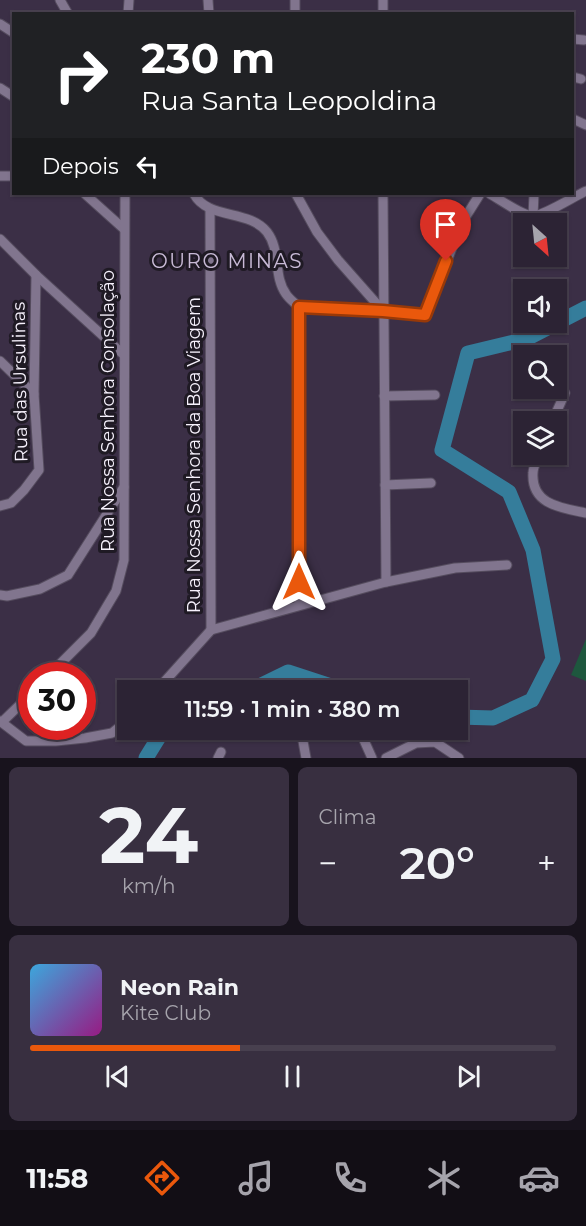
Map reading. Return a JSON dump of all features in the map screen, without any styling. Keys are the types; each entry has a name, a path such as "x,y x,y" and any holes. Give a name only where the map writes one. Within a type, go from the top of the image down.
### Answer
{"street":[{"path":"574,39 584,40"},
{"path":"541,213 586,191"},
{"path":"86,195 124,228"},
{"name":"Rua Nossa Senhora Consolação","path":"62,662 91,633 116,591 124,560 125,195"},
{"path":"194,195 210,208 257,223 267,233 275,249 280,283 286,295 299,307 425,315 463,221 479,195"},
{"path":"297,195 317,232 338,260 383,311"},
{"path":"383,195 386,582"},
{"path":"492,195 526,213"},
{"path":"533,213 534,195"},
{"name":"Rua Nossa Senhora da Boa Viagem","path":"210,208 211,630"},
{"path":"0,239 124,355"},
{"name":"Rua das Ursulinas","path":"0,506 11,503 39,470 34,394 36,275"},
{"path":"299,307 299,605"},
{"path":"0,361 34,394"},
{"path":"384,396 435,394"},
{"path":"535,465 534,484 539,496 550,503 586,513"},
{"path":"385,485 431,483"},
{"path":"0,595 7,596 40,589 68,575 124,487"},
{"path":"166,680 211,630 386,582 455,568 507,565"},
{"path":"18,706 1,722 26,741 84,738 112,733 117,729"},
{"path":"304,740 306,758"},
{"path":"364,740 372,758"},
{"path":"386,758 416,743 435,742 459,758"}],"green space":[{"path":"586,639 586,681 571,675"}],"waterway":[{"path":"468,717 493,718 532,700 553,659 533,550 509,492 442,450 468,353 526,339 586,308"},
{"path":"272,680 288,672 312,680"},
{"path":"146,758 157,740"}],"district":[{"name":"OURO MINAS","path":"227,261"}],"route":[{"path":"299,582 299,307 425,315 446,261"}]}
